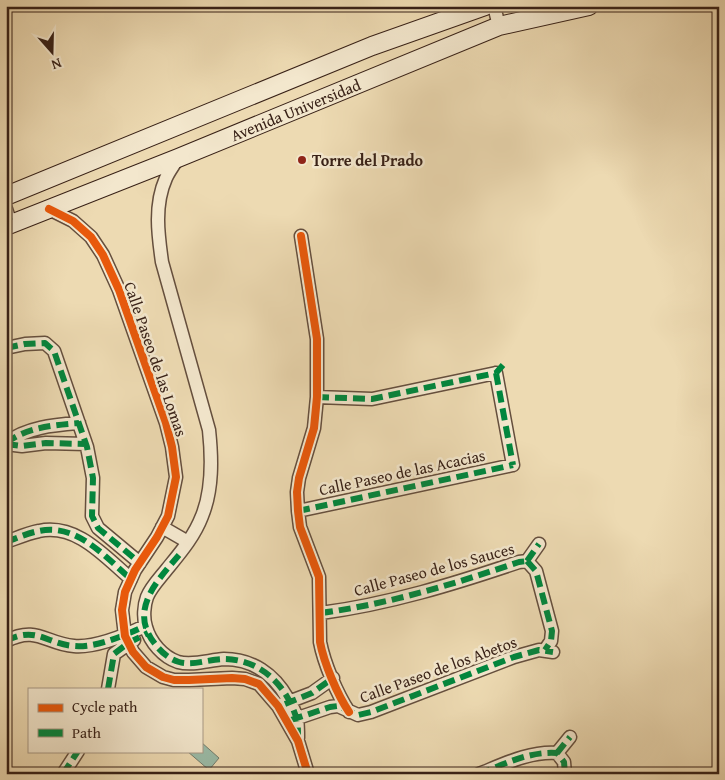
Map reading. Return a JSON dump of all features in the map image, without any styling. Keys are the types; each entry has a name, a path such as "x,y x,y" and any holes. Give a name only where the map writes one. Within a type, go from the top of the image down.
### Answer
{"main road":[{"name":"Avenida Universidad","path":"6,196 372,46 484,6"},
{"name":"Avenida Universidad","path":"8,219 49,209 499,26 589,6"}],"street":[{"path":"494,6 499,26"},
{"name":"Calle Paseo de las Lomas","path":"147,629 144,612 146,598 153,586 193,536 203,515 211,474 212,451 209,430 162,262 158,234 158,208 166,179 178,158"},
{"name":"Calle Paseo de las Lomas","path":"49,209 72,221 91,237 103,255 119,290 166,423 172,447 176,477 168,516 125,592 122,610 127,639"},
{"path":"301,236 317,339 317,397 314,428 299,478 297,492 298,511 300,527 319,577 320,642 322,651 341,700 349,712"},
{"path":"6,348 24,344 45,343 54,351 86,444 93,478 92,516 98,528 140,563"},
{"name":"Calle Paseo de las Acacias","path":"298,511 515,466 500,369 372,398 317,397"},
{"path":"6,443 22,433 38,428 79,423"},
{"path":"6,443 22,446 46,443 86,444"},
{"path":"162,527 188,542"},
{"path":"89,544 98,528"},
{"path":"6,542 41,530 62,530 80,537 131,579"},
{"path":"527,561 540,544"},
{"name":"Calle Paseo de los Sauces","path":"321,613 377,603 436,589 527,561"},
{"name":"Calle Paseo de los Abetos","path":"292,720 338,706 358,715 371,712 514,657 549,651 552,631 536,571 527,561"},
{"path":"6,641 14,636 27,634 41,636 74,646 127,639 147,629 159,649 170,658 180,662 189,663 224,659 244,662 258,667 270,675 281,687 284,704 292,720 308,774"},
{"path":"108,688 114,654 127,639"},
{"path":"127,639 146,667 163,677 174,680 245,679 259,684 284,704"},
{"path":"284,704 312,693 333,678"},
{"path":"557,753 570,737"},
{"path":"63,774 77,752"},
{"path":"479,774 544,752 557,753 564,762 565,774"}],"shaded area":[{"path":"202,743 219,758 209,770 188,752 202,752"}],"marked path":[{"path":"6,209 11,224"},
{"path":"6,348 25,344 45,343 54,351 87,447 93,478 92,516 98,528 140,563"},
{"path":"496,373 503,365"},
{"path":"496,373 513,465"},
{"path":"317,397 372,399 496,373"},
{"path":"6,443 32,430 79,423"},
{"path":"6,444 22,446 46,443 86,444"},
{"path":"298,511 513,465"},
{"path":"6,542 39,531 53,530 66,532 90,544 131,579"},
{"path":"527,561 539,544"},
{"path":"179,555 162,575 149,596 145,608 144,619 147,631 155,644 166,655 179,662 237,660 249,663 260,669 278,684 285,694 296,717 298,736"},
{"path":"527,561 536,571 552,631 551,641 545,650"},
{"path":"321,613 396,599 527,561"},
{"path":"6,641 26,635 34,635 64,645 83,646 111,640 145,626"},
{"path":"108,688 114,654 128,643 148,633"},
{"path":"291,720 338,706 358,715 371,712 514,657 539,650 553,652"},
{"path":"285,704 312,693 333,678"},
{"path":"557,753 570,737"},
{"path":"63,774 77,752"},
{"path":"479,774 517,759 547,753 557,753 564,762 565,774"}],"cycle path":[{"path":"49,209 73,221 91,237 103,255 119,290 166,423 172,447 176,477 168,516 157,537 135,570 125,592 122,610 125,636 133,652 146,667 163,677 174,680 232,678 245,679 259,684 278,706 298,741 308,774"},
{"path":"301,236 317,339 317,397 314,428 299,478 297,492 298,511 300,527 319,577 320,642 322,650 328,669 349,712"}],"place":[{"name":"Torre del Prado","path":"302,160"}]}
